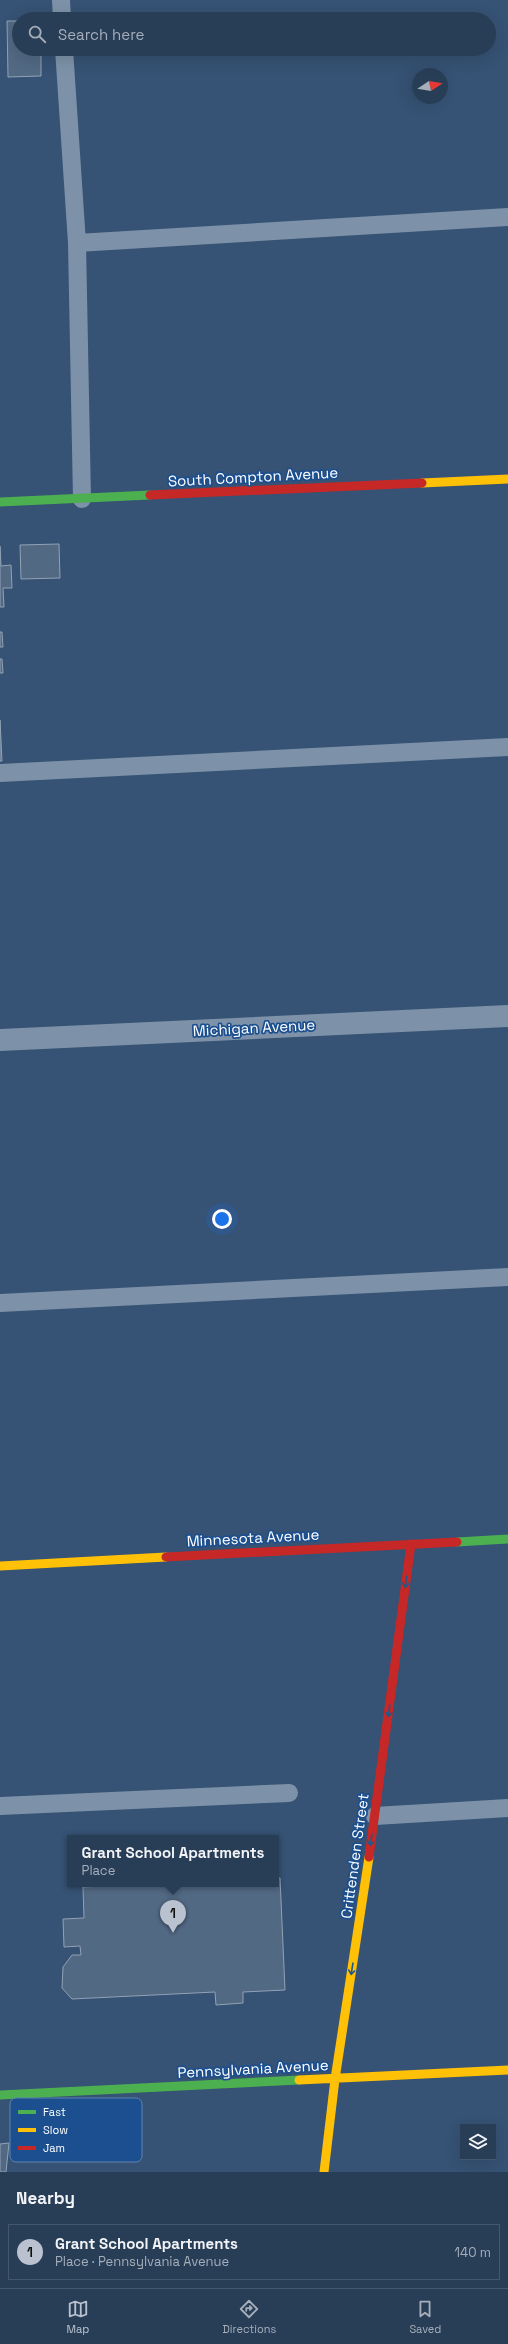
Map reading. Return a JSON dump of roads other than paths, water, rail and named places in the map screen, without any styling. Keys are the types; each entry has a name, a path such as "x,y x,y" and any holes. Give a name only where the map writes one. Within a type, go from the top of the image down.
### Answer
{"street":[{"name":"South Compton Avenue","path":"0,502 508,479"},
{"name":"Michigan Avenue","path":"0,1040 508,1016"},
{"name":"Minnesota Avenue","path":"0,1566 508,1539"},
{"name":"Crittenden Street","path":"324,2172 335,2079 375,1816 411,1544"},
{"name":"Pennsylvania Avenue","path":"0,2095 508,2070"}],"lane":[{"path":"61,0 62,12"},
{"path":"64,56 77,243 82,499"},
{"path":"77,243 508,217"},
{"path":"0,773 508,747"},
{"path":"0,1303 508,1276"},
{"path":"0,1806 289,1793"},
{"path":"375,1816 508,1808"}],"place":[{"name":"Grant School Apartments","path":"173,1933"}]}
